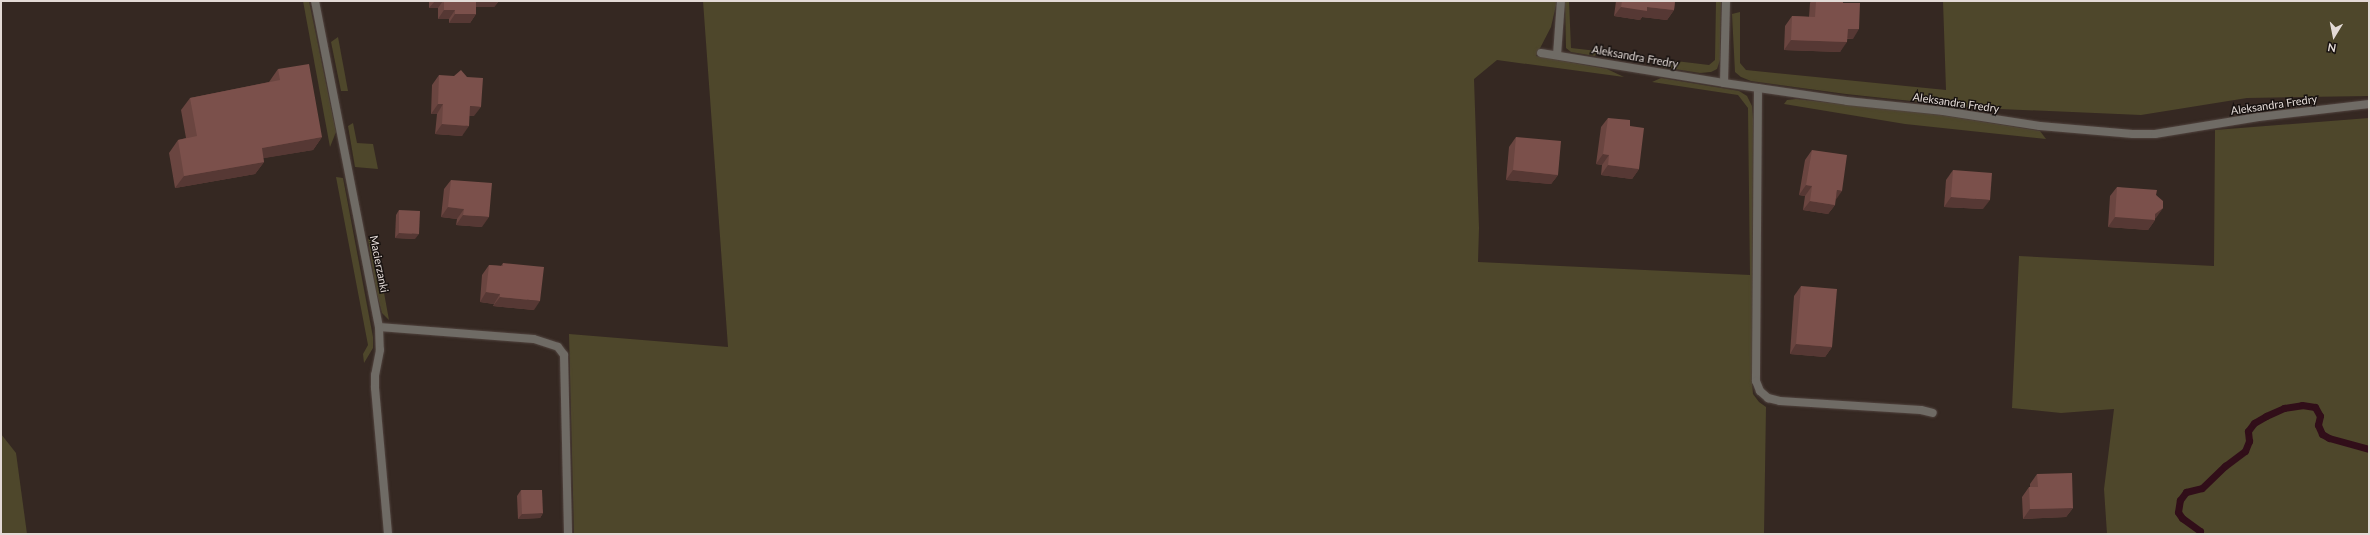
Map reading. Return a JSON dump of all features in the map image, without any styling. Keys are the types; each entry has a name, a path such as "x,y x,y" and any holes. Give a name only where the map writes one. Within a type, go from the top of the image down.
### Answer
{"street":[{"name":"Macierzanki","path":"316,1 379,327 380,350 375,375 375,388 388,534"},
{"path":"1557,55 1561,1"},
{"path":"1724,83 1726,1"},
{"name":"Aleksandra Fredry","path":"1541,53 1724,83 1847,101 1943,111 2040,126 2133,134 2155,134 2258,117 2369,104"},
{"path":"1758,88 1756,381 1760,391 1768,398 1780,401 1921,410 1933,413"},
{"path":"379,327 534,339 558,347 564,355 568,534"}],"shaded area":[{"path":"303,1 309,1 336,132 330,147"},
{"path":"703,1 1557,1 1551,27 1536,56 1607,69 1624,77 1497,60 1474,79 1479,228 1478,262 1750,275 1748,108 1738,95 1652,82 1661,78 1739,91 1747,96 1752,106 1753,118 1752,383 1753,394 1759,402 1766,407 1764,534 574,534 569,334 728,347"},
{"path":"1565,1 1569,1 1571,48 1597,51 1595,56 1571,52 1566,48"},
{"path":"1716,1 1721,1 1720,60 1717,69 1711,72 1700,73 1662,67 1659,59 1709,65 1715,60"},
{"path":"1943,1 2369,1 2369,96 2247,98 2141,115 1977,108 1846,94 1751,81 1741,77 1735,72 1732,14 1740,12 1740,63 1746,70 1946,90"},
{"path":"338,37 348,91 341,91 331,42"},
{"path":"1796,99 1941,115 2040,131 2046,139 1905,124 1784,104 1787,100"},
{"path":"2369,118 2369,534 2107,534 2104,489 2114,409 2061,413 2012,408 2019,256 2214,266 2215,130"},
{"path":"353,123 357,143 373,144 378,169 355,167 348,126"},
{"path":"336,177 343,178 373,337 373,348 364,363 363,354 368,345"},
{"path":"375,237 389,320 382,313 375,286 368,239"},
{"path":"1,434 16,453 27,534 1,534"}],"building":[{"path":"444,1 476,1 476,14 455,14 455,10 444,10"},
{"path":"1622,1 1675,1 1674,10 1647,7 1647,11 1621,7"},
{"path":"1816,1 1843,1 1843,3 1860,3 1859,29 1848,29 1847,42 1791,40 1792,16 1815,17"},
{"path":"309,64 322,137 262,148 264,162 184,176 178,140 197,136 190,98 280,80 278,69"},
{"path":"461,70 467,77 483,78 481,107 470,106 469,126 442,124 443,104 438,104 439,75 454,76"},
{"path":"1608,118 1630,120 1630,126 1644,128 1639,169 1608,165 1609,155 1603,154"},
{"path":"1516,137 1561,141 1558,175 1513,170"},
{"path":"1812,150 1847,155 1842,191 1837,190 1835,205 1810,201 1812,186 1806,185"},
{"path":"1953,170 1992,173 1990,200 1951,197"},
{"path":"451,180 492,183 489,217 463,215 464,209 448,207"},
{"path":"2117,187 2157,190 2156,195 2163,201 2163,208 2155,214 2155,220 2115,217"},
{"path":"399,210 420,211 419,234 399,233"},
{"path":"503,263 544,267 540,301 500,297 500,294 486,292 489,265 503,266"},
{"path":"1801,286 1837,289 1832,347 1796,344"},
{"path":"2072,473 2073,508 2030,509 2029,487 2038,487 2037,474"},
{"path":"521,490 542,490 543,513 522,514"}],"waterway":[{"path":"2200,534 2200,531 2182,518 2178,512 2180,500 2186,492 2202,488 2225,466 2245,451 2249,441 2248,431 2254,423 2266,416 2284,408 2302,405 2315,407 2320,416 2318,425 2322,434 2329,438 2369,449"}]}
